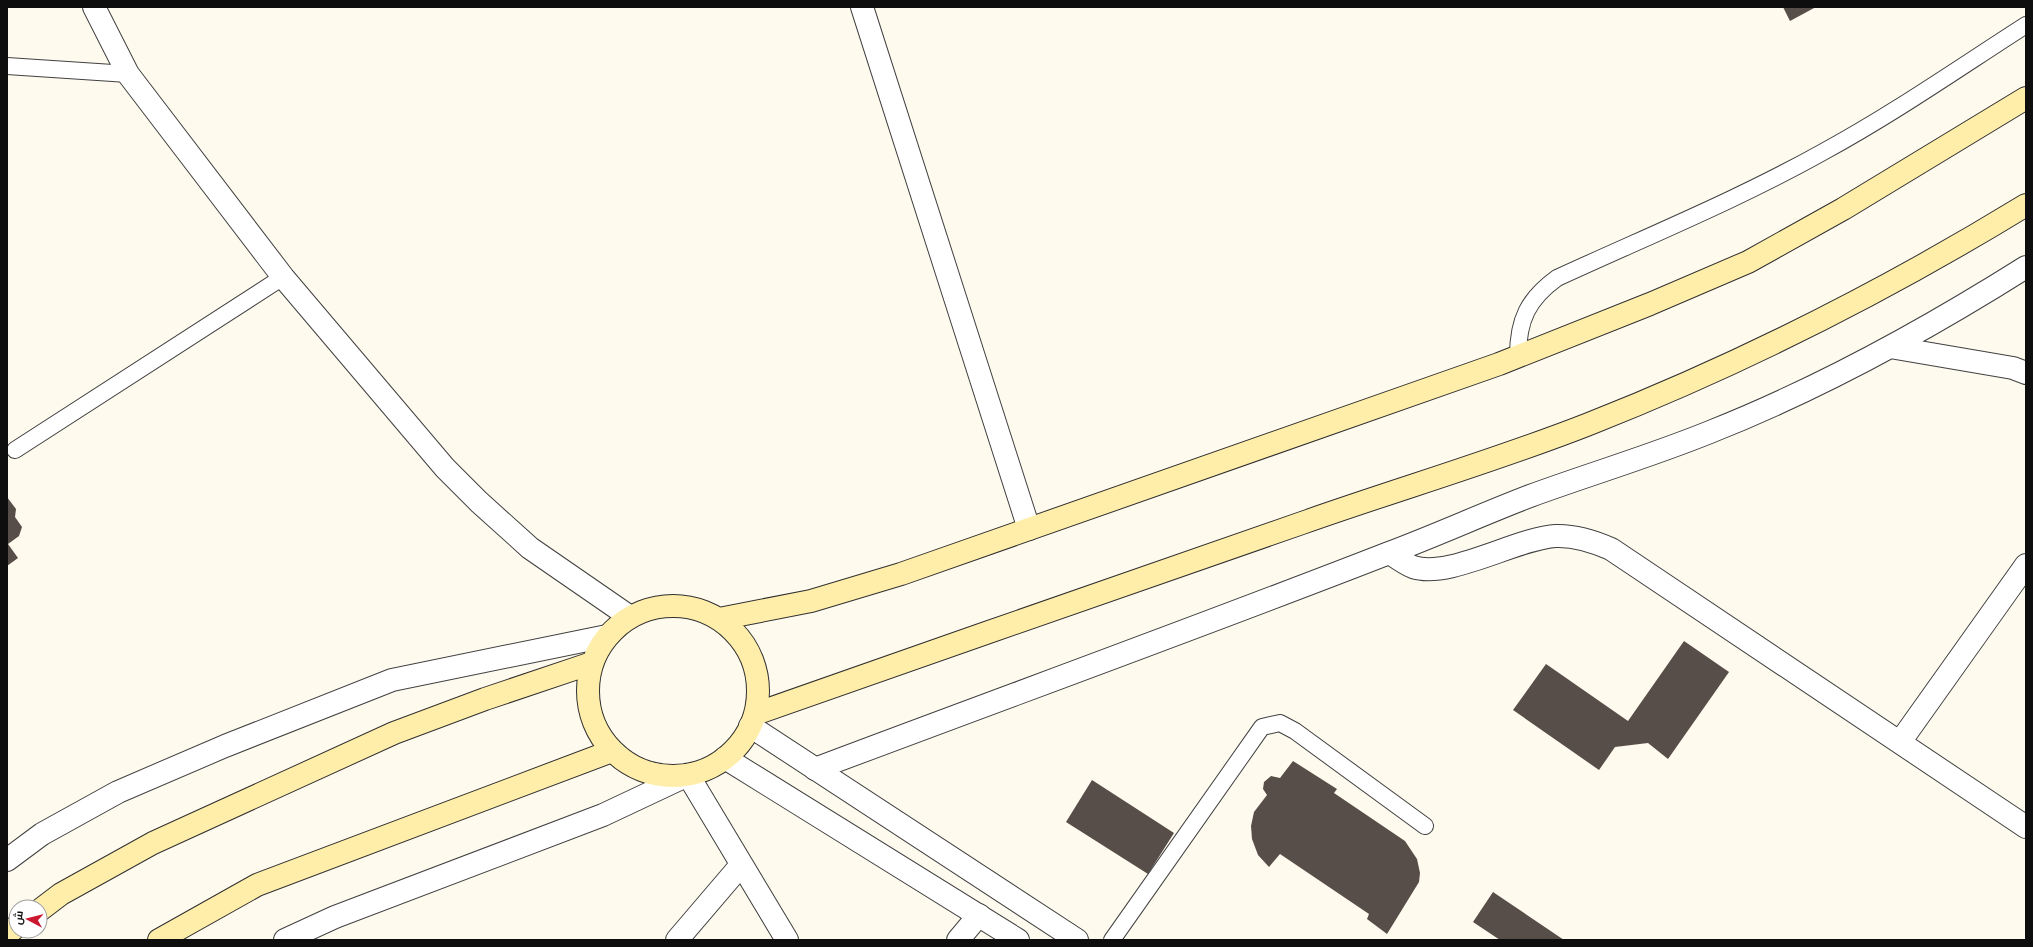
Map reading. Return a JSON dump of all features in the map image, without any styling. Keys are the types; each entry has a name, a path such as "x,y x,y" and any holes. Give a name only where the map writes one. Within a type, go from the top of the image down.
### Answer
{"main road":[{"path":"719,619 766,611 856,589 1518,356 1650,304 1748,262 1843,209 2026,98"},
{"path":"753,720 1323,515 1500,457 1675,389 1802,330 1927,264 2026,205"},
{"path":"666,605 684,606 703,610 719,619 736,633 748,650 756,670 758,692 753,720 744,738 725,758 701,772 688,775 667,776 647,772 628,764 612,751 602,739 590,710 587,694 588,678 592,663 598,649 607,636 630,616 647,609 666,605"},
{"path":"48,904 61,894 153,843 394,733 484,698 592,663"},
{"path":"159,940 257,885 612,751"}],"street":[{"path":"94,7 128,74 283,277 445,468 479,502 530,548 630,616"},
{"path":"862,7 1029,529"},
{"path":"815,769 1390,553 1530,496 1623,466 1714,431 1803,391 1890,347 1975,300 2026,267"},
{"path":"1890,347 2013,368 2026,373"},
{"path":"1390,553 1414,567 1441,569 1555,536 1574,537 1594,541 1611,549 2026,828"},
{"path":"1900,742 2026,565"},
{"path":"7,860 42,834 118,792 225,746 392,680 607,636"},
{"path":"753,720 815,769 1078,940"},
{"path":"725,758 1018,940"},
{"path":"285,940 335,917 603,815 688,775 787,940"},
{"path":"677,940 741,864"},
{"path":"958,940 979,915"},
{"path":"1023,940 1039,915"}],"lane":[{"path":"1518,356 1520,326 1526,311 1534,298 1557,278 1766,182 1822,153 1876,123 2026,25"},
{"path":"7,66 128,74"},
{"path":"15,450 283,277"},
{"path":"1112,940 1262,727 1280,723 1295,731 1425,826"}],"building":[{"path":"1783,7 1816,7 1790,21"},
{"path":"7,497 16,509 15,517 22,527 19,536 8,544 18,558 7,566"},
{"path":"1684,641 1729,672 1668,759 1648,743 1615,747 1599,770 1513,710 1546,664 1628,721"},
{"path":"1293,761 1337,789 1334,793 1405,841 1417,859 1420,873 1419,882 1387,934 1367,919 1369,914 1280,854 1269,867 1258,855 1252,839 1251,826 1254,812 1267,795 1263,789 1264,782 1271,776 1280,778"},
{"path":"1092,780 1174,833 1148,874 1066,822"},
{"path":"1493,892 1564,940 1500,940 1473,922"}]}
